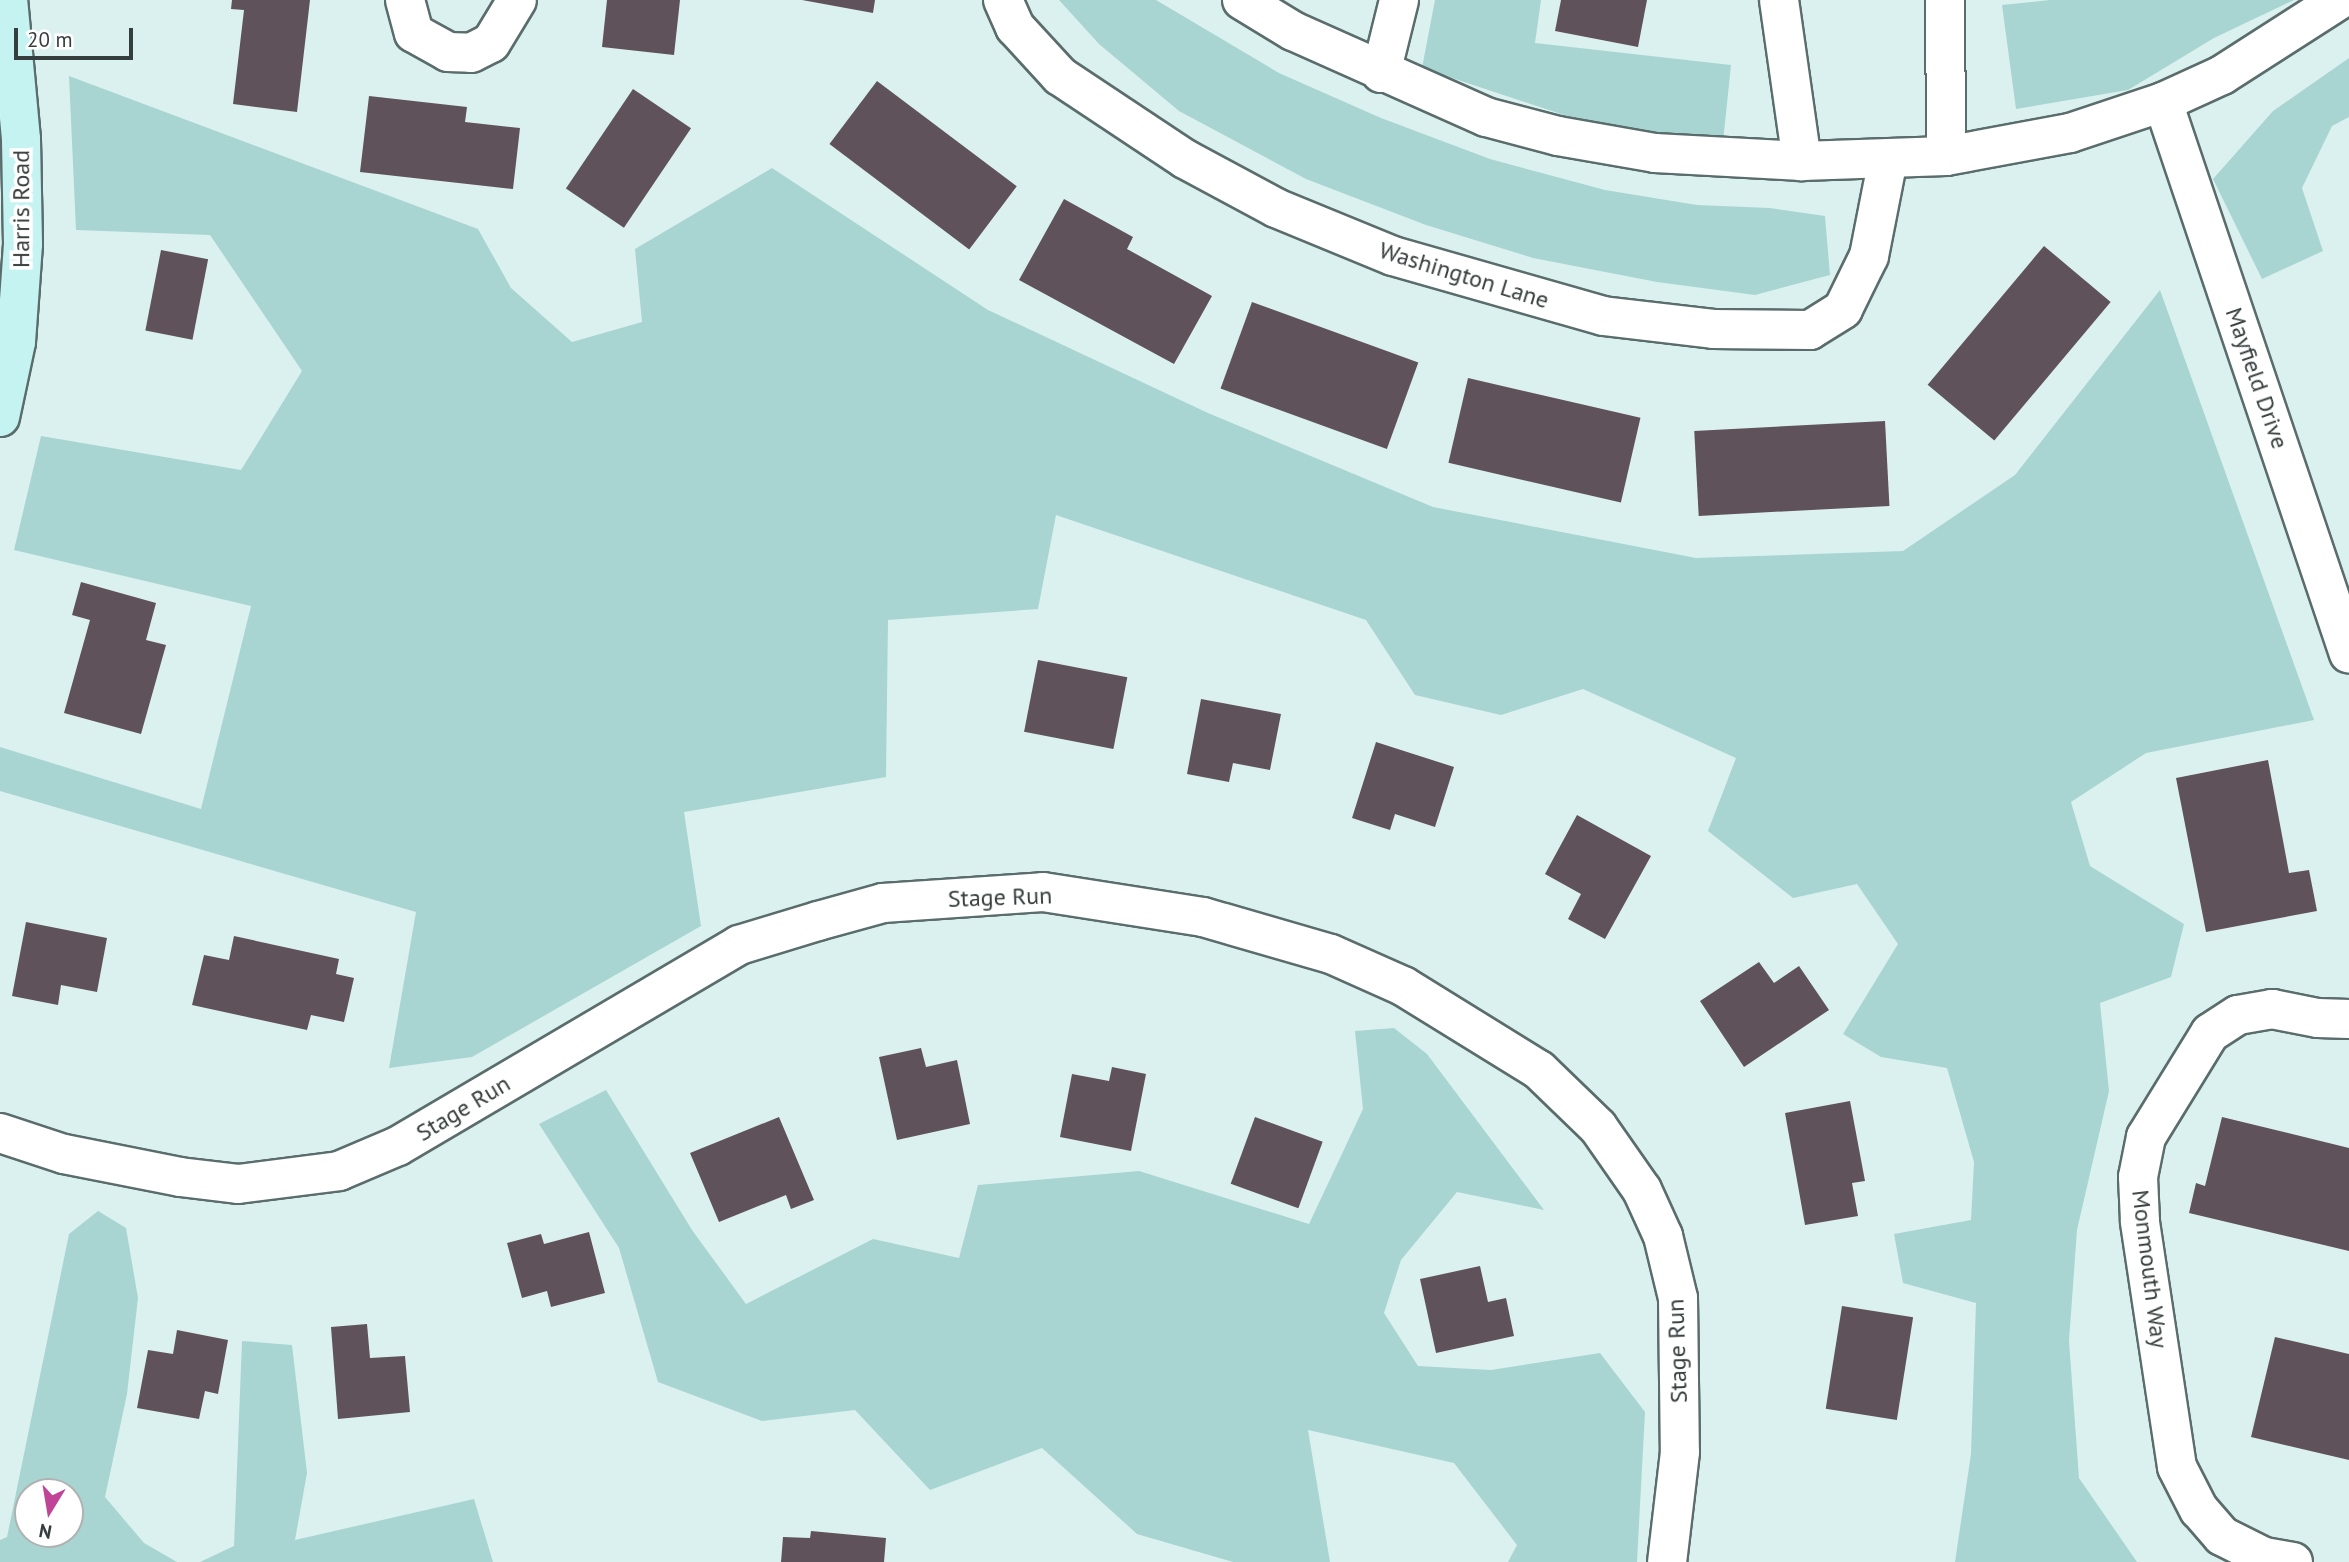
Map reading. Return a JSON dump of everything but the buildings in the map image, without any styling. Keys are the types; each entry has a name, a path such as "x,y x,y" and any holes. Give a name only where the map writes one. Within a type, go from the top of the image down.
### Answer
{"street":[{"name":"Harris Road","path":"0,417 16,342 23,244 22,139 8,0"},
{"path":"405,0 414,33 448,52 471,53 491,43 517,0"},
{"name":"Washington Lane","path":"1003,0 1014,27 1060,76 1185,159 1276,208 1393,256 1603,316 1713,329 1810,330 1843,309 1869,256 1888,159"},
{"path":"1242,0 1293,31 1381,73 1486,117 1558,136 1656,153 1802,161 1945,156 2070,133 2163,102 2222,75 2339,0"},
{"path":"1381,73 1399,0"},
{"path":"1779,0 1802,161"},
{"path":"1945,0 1945,156"},
{"name":"Mayfield Drive","path":"2163,102 2334,559 2349,654"},
{"name":"Stage Run","path":"0,1133 64,1154 180,1177 226,1182 339,1171 398,1146 739,945 818,921 883,903 1044,892 1203,917 1331,954 1403,985 1539,1070 1598,1127 1642,1190 1663,1236 1678,1298 1680,1452 1667,1562"},
{"name":"Monmouth Way","path":"2293,1562 2264,1557 2222,1536 2199,1510 2177,1467 2140,1221 2138,1177 2146,1137 2210,1033 2238,1015 2272,1009 2349,1019"}],"shaded area":[{"path":"1059,0 1156,0 1279,73 1381,118 1490,159 1605,190 1697,205 1770,208 1825,216 1830,275 1755,295 1657,282 1533,258 1426,225 1306,179 1179,111 1099,44"},
{"path":"1435,0 1541,0 1535,43 1731,65 1723,142 1582,121 1422,68"},
{"path":"2050,0 2294,0 2214,38 2128,90 2016,109 2002,5"},
{"path":"2349,58 2349,117 2332,126 2302,188 2323,251 2262,279 2213,179 2273,111"},
{"path":"69,76 478,229 511,288 572,342 642,322 635,249 772,168 988,310 1208,413 1433,507 1696,558 1903,551 2015,475 2160,290 2314,720 2146,753 2071,802 2090,866 2184,924 2171,977 2100,1003 2109,1091 2077,1230 2069,1341 2079,1478 2137,1562 1955,1562 1971,1454 1976,1303 1903,1283 1894,1234 1971,1220 1974,1162 1947,1068 1881,1057 1843,1034 1898,944 1857,884 1793,898 1708,831 1736,758 1583,689 1501,715 1415,695 1366,620 1056,515 1038,609 888,620 886,777 684,812 701,926 472,1057 389,1068 416,912 0,791 0,747 201,809 251,606 14,550 41,436 241,470 302,371 210,235 76,230"},
{"path":"1394,1028 1427,1054 1544,1210 1457,1192 1401,1260 1384,1313 1418,1366 1491,1370 1600,1353 1645,1412 1637,1562 1508,1562 1517,1545 1454,1463 1308,1430 1330,1562 1233,1562 1137,1534 1042,1448 930,1490 855,1410 762,1421 658,1382 619,1248 539,1124 606,1090 692,1230 746,1304 873,1239 959,1258 978,1185 1139,1171 1309,1224 1363,1109 1355,1031"},
{"path":"98,1211 126,1228 138,1298 127,1394 105,1497 144,1543 177,1562 0,1562 0,1540 7,1537 14,1503 14,1548 84,1548 84,1478 19,1478 69,1234"},
{"path":"242,1341 292,1345 307,1473 295,1540 474,1499 493,1562 200,1562 234,1546"}]}
